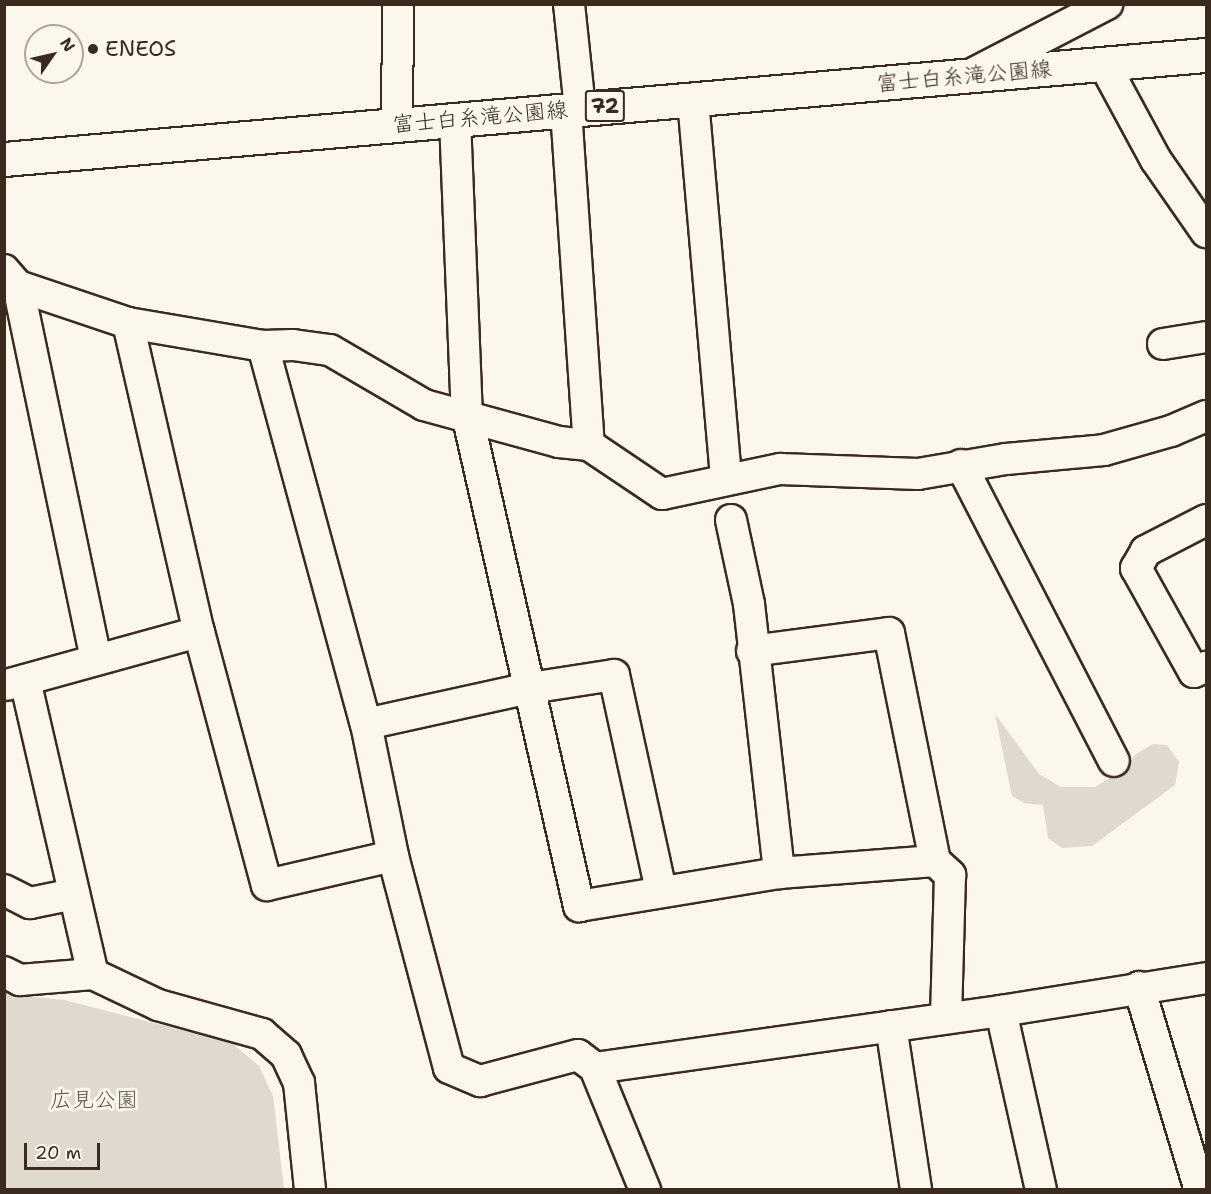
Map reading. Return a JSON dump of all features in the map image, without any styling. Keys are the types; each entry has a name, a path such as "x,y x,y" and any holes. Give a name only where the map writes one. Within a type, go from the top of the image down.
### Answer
{"main road":[{"name":"富士白糸滝公園線","path":"4,159 1206,55"}],"street":[{"path":"397,124 398,4"},
{"path":"569,4 589,445"},
{"path":"968,75 1107,4"},
{"path":"1104,64 1156,160 1205,228"},
{"path":"693,100 726,479"},
{"path":"455,119 467,414 579,906 661,890 779,873 935,861"},
{"path":"11,278 128,323 263,346 293,345 330,350 424,405 467,414 560,442 589,445 662,494 780,469 918,474 961,465 1104,450 1171,431 1206,416"},
{"path":"11,278 96,659"},
{"path":"128,323 199,632 267,885 393,856"},
{"path":"1164,345 1206,337"},
{"path":"263,346 366,724 393,856 449,1068 480,1081 578,1055 595,1068 645,1190"},
{"path":"961,465 1114,761"},
{"path":"731,520 749,603 752,651 779,873"},
{"path":"1206,520 1146,551 1136,568 1194,672 1206,667"},
{"path":"93,974 74,894 15,683 199,632"},
{"path":"752,651 889,633 935,861 950,875 946,1017"},
{"path":"366,724 530,687 614,675 661,890"},
{"path":"4,890 30,903 74,894"},
{"path":"4,972 20,980 93,974 158,1005 262,1034 286,1055 299,1083 310,1190"},
{"path":"595,1068 1001,1011 1206,978"},
{"path":"1139,987 1200,1190"},
{"path":"1001,1011 1041,1190"},
{"path":"891,1026 916,1190"}],"green space":[{"path":"995,714 1039,774 1061,787 1095,787 1123,770 1136,754 1153,744 1167,745 1179,762 1175,785 1092,846 1062,848 1048,838 1043,805 1024,803 1012,796"},
{"name":"広見公園","path":"4,988 17,995 64,1000 232,1043 259,1066 273,1096 284,1189 5,1189"}],"place":[{"name":"ENEOS","path":"93,49"}]}
